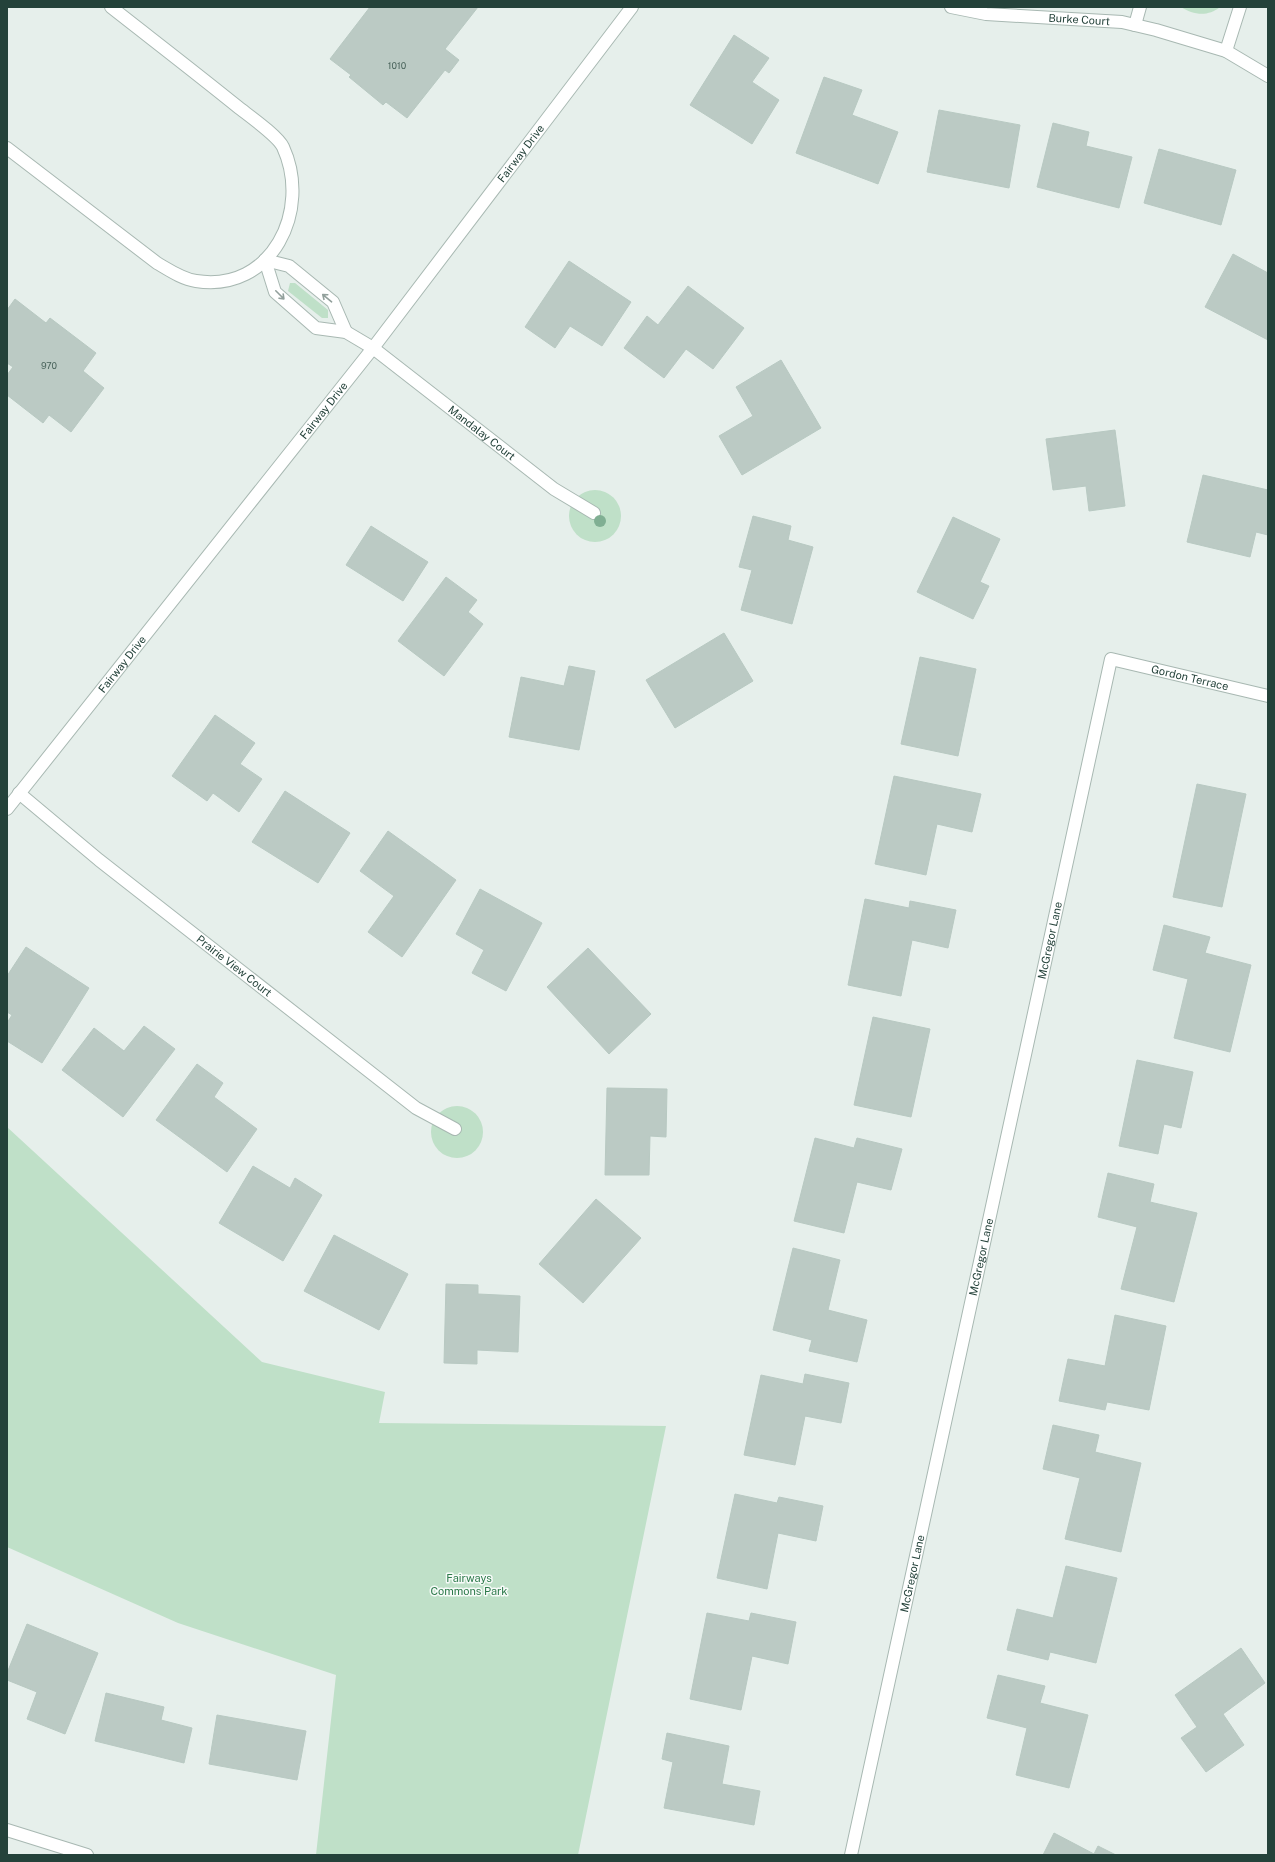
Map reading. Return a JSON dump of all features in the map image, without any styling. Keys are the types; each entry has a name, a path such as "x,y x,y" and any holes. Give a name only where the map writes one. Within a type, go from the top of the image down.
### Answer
{"street":[{"path":"7,148 157,263 178,275 195,281 217,282 240,278 256,268 265,260 286,229 293,203 292,176 283,145 260,124 111,7"},
{"name":"Fairway Drive","path":"7,809 374,348 632,7"},
{"name":"Burke Court","path":"951,7 986,14 1122,22 1226,51 1268,76"},
{"path":"1135,25 1140,7"},
{"path":"1226,51 1240,7"},
{"path":"265,260 289,266 333,302 346,332"},
{"path":"265,260 275,292 316,328 346,332"},
{"name":"Mandalay Court","path":"346,332 374,348 554,490 594,513"},
{"name":"Gordon Terrace","path":"1111,659 1268,696"},
{"name":"McGregor Lane","path":"851,1855 1111,659"},
{"name":"Prairie View Court","path":"19,793 99,860 416,1108 455,1129"},
{"path":"7,1830 87,1855"}],"green space":[{"path":"1181,7 1220,7 1206,14 1200,14 1190,12"},
{"path":"290,283 295,283 328,310 328,318 322,318 288,291"},
{"path":"590,490 600,490 609,494 617,502 621,511 621,521 617,530 609,538 600,542 590,542 581,538 573,530 569,521 569,511 573,502 581,494"},
{"path":"452,1106 462,1106 476,1113 483,1127 483,1137 476,1151 462,1158 452,1158 442,1154 435,1147 431,1137 431,1127 435,1117 442,1110"},
{"name":"Fairways Commons Park","path":"7,1127 262,1362 385,1392 379,1423 666,1426 578,1855 316,1855 336,1675 178,1623 7,1547"}],"building":[{"path":"370,7 478,7 445,49 459,60 449,73 445,70 407,118 386,102 383,105 349,77 351,75 330,59"},
{"path":"734,35 769,58 752,82 779,100 752,144 690,105"},
{"path":"824,77 862,90 852,115 898,132 878,184 796,153"},
{"path":"939,110 1020,125 1009,188 927,172"},
{"path":"1053,123 1089,132 1086,146 1132,157 1119,208 1037,187"},
{"path":"1159,149 1236,170 1221,225 1144,203"},
{"path":"1233,254 1268,273 1268,340 1205,307"},
{"path":"569,261 631,302 602,346 570,326 555,348 525,327"},
{"path":"688,286 744,328 713,369 686,349 664,378 624,348 647,316 658,325"},
{"path":"15,299 46,323 50,318 96,353 83,371 104,388 71,432 49,415 43,423 7,395 7,375 13,367 7,363 7,310"},
{"path":"781,360 821,428 742,475 719,436 753,416 736,387"},
{"path":"1115,430 1125,506 1089,511 1086,486 1053,490 1046,439"},
{"path":"1203,475 1268,490 1268,535 1256,532 1250,557 1187,542"},
{"path":"753,516 791,526 788,540 813,547 792,624 741,610 752,570 739,567"},
{"path":"953,517 1000,539 980,582 989,586 973,619 917,592"},
{"path":"371,526 428,562 403,601 346,565"},
{"path":"446,577 477,600 468,612 483,624 444,676 398,641"},
{"path":"724,633 753,681 675,728 646,680"},
{"path":"920,657 976,669 958,756 901,744"},
{"path":"569,666 595,671 579,750 509,737 521,677 564,686"},
{"path":"215,715 255,743 240,764 262,779 239,812 213,793 207,801 172,776"},
{"path":"894,776 981,794 972,832 937,824 926,875 875,864"},
{"path":"1197,784 1246,794 1222,907 1173,897"},
{"path":"285,791 350,833 318,883 252,842"},
{"path":"388,831 456,880 402,957 368,932 394,896 360,871"},
{"path":"480,889 542,923 506,991 472,973 484,950 456,934"},
{"path":"865,899 909,908 910,901 956,910 948,948 912,940 901,996 848,985"},
{"path":"1164,925 1210,937 1205,953 1251,965 1230,1052 1174,1038 1188,979 1153,970"},
{"path":"26,947 89,988 42,1063 7,1041 7,1023 12,1015 7,1012 7,976"},
{"path":"588,948 651,1014 609,1054 547,987"},
{"path":"873,1017 930,1029 911,1117 854,1105"},
{"path":"144,1026 175,1049 123,1117 62,1070 94,1028 124,1051"},
{"path":"1137,1060 1193,1072 1181,1128 1164,1124 1158,1154 1119,1146"},
{"path":"197,1064 223,1083 214,1097 257,1129 227,1172 156,1120"},
{"path":"607,1088 667,1089 666,1137 650,1136 649,1175 605,1175"},
{"path":"815,1138 854,1148 857,1138 902,1149 891,1190 857,1182 844,1233 794,1221"},
{"path":"253,1166 290,1188 295,1178 322,1195 283,1261 219,1223"},
{"path":"1108,1173 1154,1184 1150,1202 1197,1213 1174,1302 1121,1289 1137,1227 1098,1217"},
{"path":"596,1199 641,1238 583,1303 539,1264"},
{"path":"334,1235 408,1274 379,1330 304,1291"},
{"path":"793,1248 840,1260 828,1310 867,1320 857,1362 809,1351 812,1340 773,1330"},
{"path":"446,1284 478,1285 478,1294 520,1296 518,1352 477,1350 477,1364 444,1363"},
{"path":"1115,1315 1166,1326 1149,1410 1107,1402 1105,1410 1059,1401 1068,1359 1105,1366"},
{"path":"805,1374 849,1383 841,1423 805,1416 795,1465 744,1455 761,1375 803,1384"},
{"path":"1053,1425 1099,1435 1095,1452 1141,1463 1121,1552 1065,1539 1080,1478 1043,1469"},
{"path":"735,1494 777,1503 779,1497 823,1506 816,1541 778,1533 767,1589 717,1578"},
{"path":"1066,1566 1117,1578 1096,1663 1050,1652 1048,1660 1007,1650 1017,1609 1053,1618"},
{"path":"707,1613 749,1621 751,1613 796,1622 788,1664 752,1656 741,1710 690,1699"},
{"path":"27,1624 98,1653 65,1734 27,1719 37,1692 7,1680 7,1673"},
{"path":"1241,1648 1265,1683 1223,1714 1244,1745 1206,1772 1181,1738 1197,1727 1175,1695"},
{"path":"998,1675 1045,1686 1040,1703 1088,1715 1069,1788 1016,1775 1027,1728 987,1718"},
{"path":"106,1693 164,1707 161,1720 192,1728 184,1763 95,1741"},
{"path":"217,1715 306,1731 297,1780 209,1764"},
{"path":"667,1733 729,1746 722,1784 760,1791 754,1825 664,1808 673,1762 662,1759"},
{"path":"1054,1833 1094,1854 1098,1846 1116,1855 1043,1855"}]}
